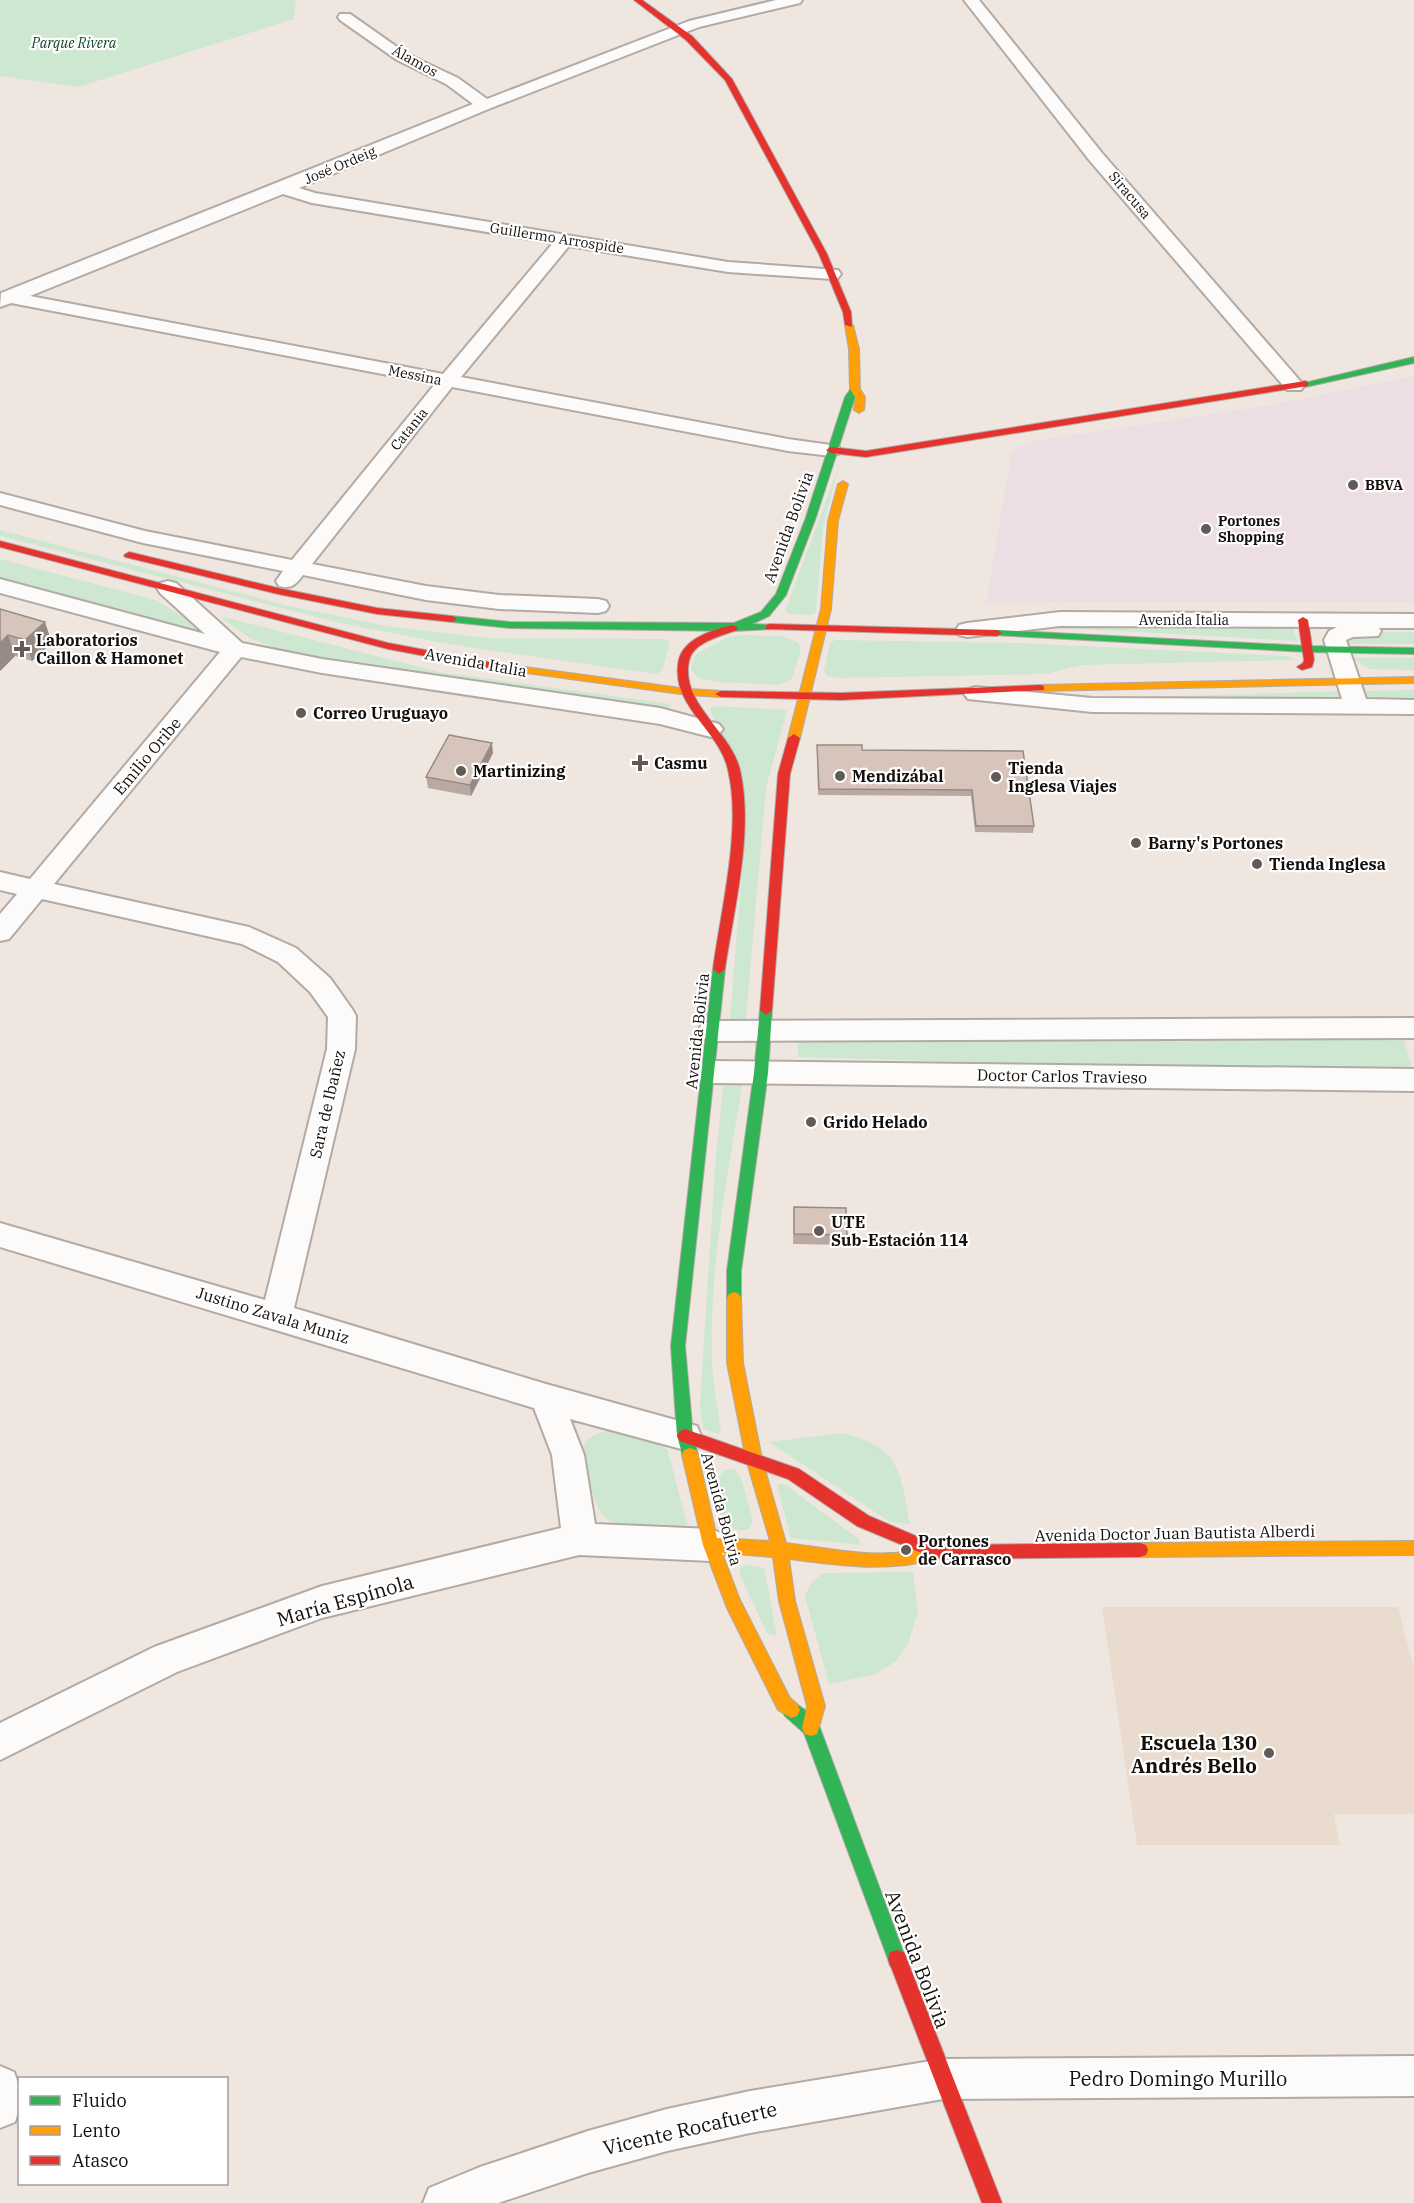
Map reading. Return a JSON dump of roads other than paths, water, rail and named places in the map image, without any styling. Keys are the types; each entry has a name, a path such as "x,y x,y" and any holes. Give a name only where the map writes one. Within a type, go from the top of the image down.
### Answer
{"street":[{"name":"Avenida Bolivia","path":"637,0 679,30 728,79 832,274 847,312 854,349 855,389 860,397 858,422"},
{"name":"José Ordeig","path":"3,298 679,30 711,19 795,0"},
{"name":"Siracusa","path":"971,0 1096,157 1294,386"},
{"name":"Álamos","path":"345,17 402,57 452,81 485,105"},
{"name":"Guillermo Arrospide","path":"283,188 312,198 728,267 832,274"},
{"name":"Catania","path":"278,591 447,381 565,240"},
{"name":"Messina","path":"3,298 788,445 831,450"},
{"path":"831,450 850,459 924,444 1294,386 1414,360"},
{"name":"Avenida Bolivia","path":"855,389 831,450 812,517 773,608 744,625 700,642 689,650 682,666 688,692 731,760 738,823 712,1031 678,1346 685,1436 711,1545 733,1603 784,1704 811,1728 992,2203"},
{"path":"883,435 924,444"},
{"name":"Avenida Bolivia","path":"811,1728 816,1706 787,1601 780,1550 754,1459 735,1363 734,1272 761,1073 784,774 826,609 833,521 850,459"},
{"path":"0,499 143,537 426,593 548,606 598,606"},
{"name":"Avenida Italia","path":"0,544 388,646 474,663 688,692 805,698 1066,687 1414,680"},
{"name":"Avenida Italia","path":"116,551 278,591 377,611 510,625 822,627 954,631 1308,650 1414,651"},
{"name":"Avenida Italia","path":"0,586 235,649 322,666 660,716 711,729"},
{"path":"168,588 235,649"},
{"name":"Avenida Italia","path":"954,631 1060,619 1414,621"},
{"path":"1290,668 1308,664 1303,620"},
{"path":"1356,706 1337,636 1350,630 1414,630"},
{"name":"Emilio Oribe","path":"0,932 235,649"},
{"path":"1066,687 1106,672"},
{"name":"Avenida Italia","path":"965,693 1092,705 1414,706"},
{"name":"Sara de Ibañez","path":"0,881 249,936 287,955 320,985 342,1016 341,1049 277,1316"},
{"path":"712,1031 1413,1032"},
{"name":"Doctor Carlos Travieso","path":"709,1072 1414,1080"},
{"name":"Justino Zavala Muniz","path":"0,1235 546,1398 685,1436 754,1459"},
{"path":"546,1398 568,1455 575,1494 579,1539"},
{"name":"Avenida Doctor Juan Bautista Alberdi","path":"754,1459 793,1474 863,1521 936,1552 1414,1548"},
{"name":"María Espínola","path":"8,1729 167,1659 322,1602 579,1539 711,1545"},
{"name":"Avenida Doctor Juan Bautista Alberdi","path":"711,1545 780,1550 863,1562 923,1558 936,1552"},
{"name":"Pedro Domingo Murillo","path":"943,2079 1414,2076"},
{"name":"Vicente Rocafuerte","path":"444,2203 480,2188 588,2152 667,2130 750,2112 943,2079"},
{"path":"0,2086 3,2096 0,2107"}],"place":[{"name":"BBVA","path":"1353,485"},
{"name":"Portones Shopping","path":"1206,529"},
{"name":"Laboratorios Caillon & Hamonet","path":"22,649"},
{"name":"Correo Uruguayo","path":"301,713"},
{"name":"Casmu","path":"640,763"},
{"name":"Martinizing","path":"461,771"},
{"name":"Mendizábal","path":"840,776"},
{"name":"Tienda Inglesa Viajes","path":"996,777"},
{"name":"Barny's Portones","path":"1136,843"},
{"name":"Tienda Inglesa","path":"1257,864"},
{"name":"Grido Helado","path":"811,1122"},
{"name":"UTE Sub-Estación 114","path":"819,1231"},
{"name":"Portones de Carrasco","path":"906,1550"},
{"name":"Escuela 130 Andrés Bello","path":"1269,1753"}],"park label":[{"name":"Parque Rivera","path":"74,43"}]}
